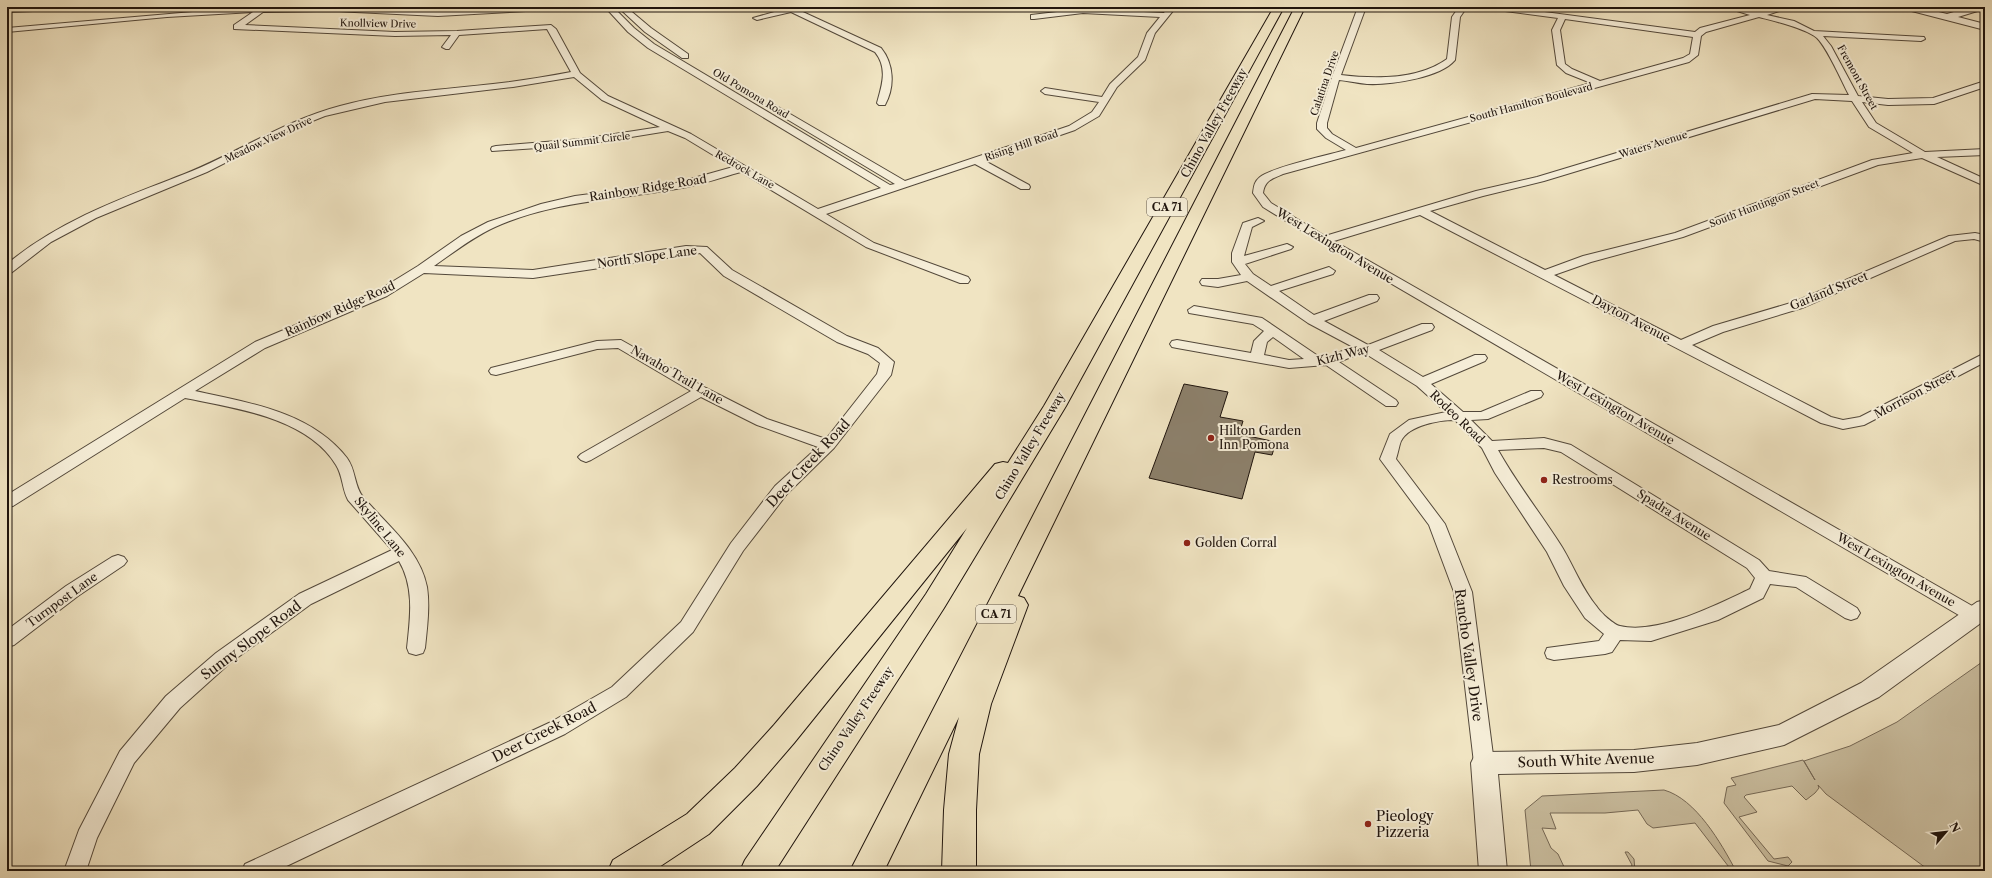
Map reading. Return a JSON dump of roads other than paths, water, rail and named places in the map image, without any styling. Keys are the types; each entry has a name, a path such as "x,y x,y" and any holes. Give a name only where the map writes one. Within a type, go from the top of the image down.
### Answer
{"highway":[{"name":"Chino Valley Freeway","path":"757,871 935,601 1055,406 1279,7"},
{"name":"Chino Valley Freeway","path":"867,871 1300,7"},
{"path":"959,871 960,810 964,754 977,704 1013,610 1125,357"},
{"path":"625,871 698,824 746,777 784,734 1055,406"}],"street":[{"path":"7,10 86,7"},
{"path":"10,30 64,26 170,11 284,7"},
{"path":"329,7 438,14 561,7"},
{"name":"Old Pomona Road","path":"609,7 631,30 651,46 889,189"},
{"name":"Old Pomona Road","path":"622,7 648,30 678,51 718,75"},
{"name":"Rising Hill Road","path":"818,213 1072,128 1096,114 1113,86 1142,58 1151,33 1172,7"},
{"name":"Calatina Drive","path":"1354,151 1329,136 1322,129 1322,123 1336,77 1362,7"},
{"path":"1336,77 1367,81 1393,80 1439,69 1447,65 1451,60 1456,17 1463,7"},
{"path":"1490,7 1697,35 1703,30 1714,26 1787,7"},
{"name":"Fremont Street","path":"1728,7 1791,23 1816,34 1828,46 1855,98 1872,125 1923,155 1985,183"},
{"path":"1907,7 1985,26"},
{"path":"1947,17 1981,7"},
{"path":"264,8 370,9"},
{"name":"Knollview Drive","path":"264,8 238,27 354,34 457,33 548,26 552,29"},
{"path":"757,18 789,8 878,50 886,58 888,70 882,103"},
{"path":"1034,18 1058,12 1087,10 1164,15"},
{"path":"1562,16 1556,30 1558,60 1561,65 1569,71 1600,84"},
{"name":"Redrock Lane","path":"552,29 576,74 605,98 667,128 688,136 870,245 964,280"},
{"path":"446,47 457,33"},
{"path":"1816,34 1920,40"},
{"name":"South Hamilton Boulevard","path":"1259,184 1265,178 1279,172 1686,60 1694,55 1697,35"},
{"name":"Meadow View Drive","path":"9,267 43,242 75,224 130,199 197,173 291,126 321,114 390,97 493,87 576,74"},
{"name":"Waters Avenue","path":"1324,240 1480,194 1540,179 1815,96 1855,98 1888,102 1934,101 1985,84"},
{"path":"1045,91 1104,100"},
{"name":"Old Pomona Road","path":"764,102 903,184"},
{"name":"Quail Summit Circle","path":"496,150 604,140 638,135 667,128"},
{"name":"South Huntington Street","path":"1546,274 1588,259 1679,235 1876,162 1923,155 1985,152"},
{"path":"976,160 1025,187"},
{"name":"Rainbow Ridge Road","path":"7,502 260,345 383,293 422,270 465,238 492,224 516,215 575,199 677,186 743,168"},
{"name":"West Lexington Avenue","path":"1259,184 1258,193 1267,205 1324,240 1982,615"},
{"name":"Dayton Avenue","path":"1421,211 1546,274 1826,420 1843,425"},
{"path":"1258,221 1247,225 1240,247 1238,262 1287,247"},
{"name":"Garland Street","path":"1681,345 1718,328 1798,305 1954,238 1980,237"},
{"name":"North Slope Lane","path":"422,270 533,274 686,250 703,249 728,273 842,339 873,351 887,362"},
{"name":"Rodeo Road","path":"1238,262 1249,277 1271,290 1313,320 1422,383 1459,416 1488,446 1503,473 1555,550 1573,586 1587,608 1615,633"},
{"path":"1271,290 1329,271"},
{"path":"1206,282 1218,283 1249,277"},
{"path":"1313,320 1373,298"},
{"path":"1194,310 1257,321 1391,403"},
{"name":"Kizh Way","path":"1177,344 1289,364 1323,361 1354,351 1367,350 1427,327"},
{"path":"1256,358 1261,341 1272,330"},
{"name":"Navaho Trail Lane","path":"496,371 597,345 621,344 701,391 762,422 829,445"},
{"name":"Morrison Street","path":"1843,425 1864,421 1985,357"},
{"path":"1422,383 1480,358"},
{"name":"Deer Creek Road","path":"253,871 558,728 619,692 687,627 737,547 781,490 829,445 884,375 887,362"},
{"path":"586,457 701,391"},
{"name":"Skyline Lane","path":"184,393 274,414 320,437 344,464 355,498 403,552 416,578 420,609 416,648"},
{"path":"1459,416 1483,416 1536,394"},
{"name":"Rancho Valley Drive","path":"1459,416 1444,416 1414,423 1395,437 1388,459 1437,524 1463,592 1484,763 1493,871"},
{"name":"Spadra Avenue","path":"1488,446 1544,443 1566,448 1753,564 1764,576"},
{"name":"Sunny Slope Road","path":"75,871 87,837 127,757 173,702 223,658 305,599 403,552"},
{"name":"Turnpost Lane","path":"7,640 72,591 118,561"},
{"path":"1554,653 1605,647 1615,633 1651,634 1712,615 1757,593 1764,576 1800,581 1850,613"},
{"name":"South White Avenue","path":"1484,763 1634,761 1697,754 1784,734 1870,690 1982,615"}],"place":[{"name":"Hilton Garden Inn Pomona","path":"1211,438"},
{"name":"Restrooms","path":"1544,480"},
{"name":"Golden Corral","path":"1187,543"},
{"name":"Pieology Pizzeria","path":"1368,824"}]}
